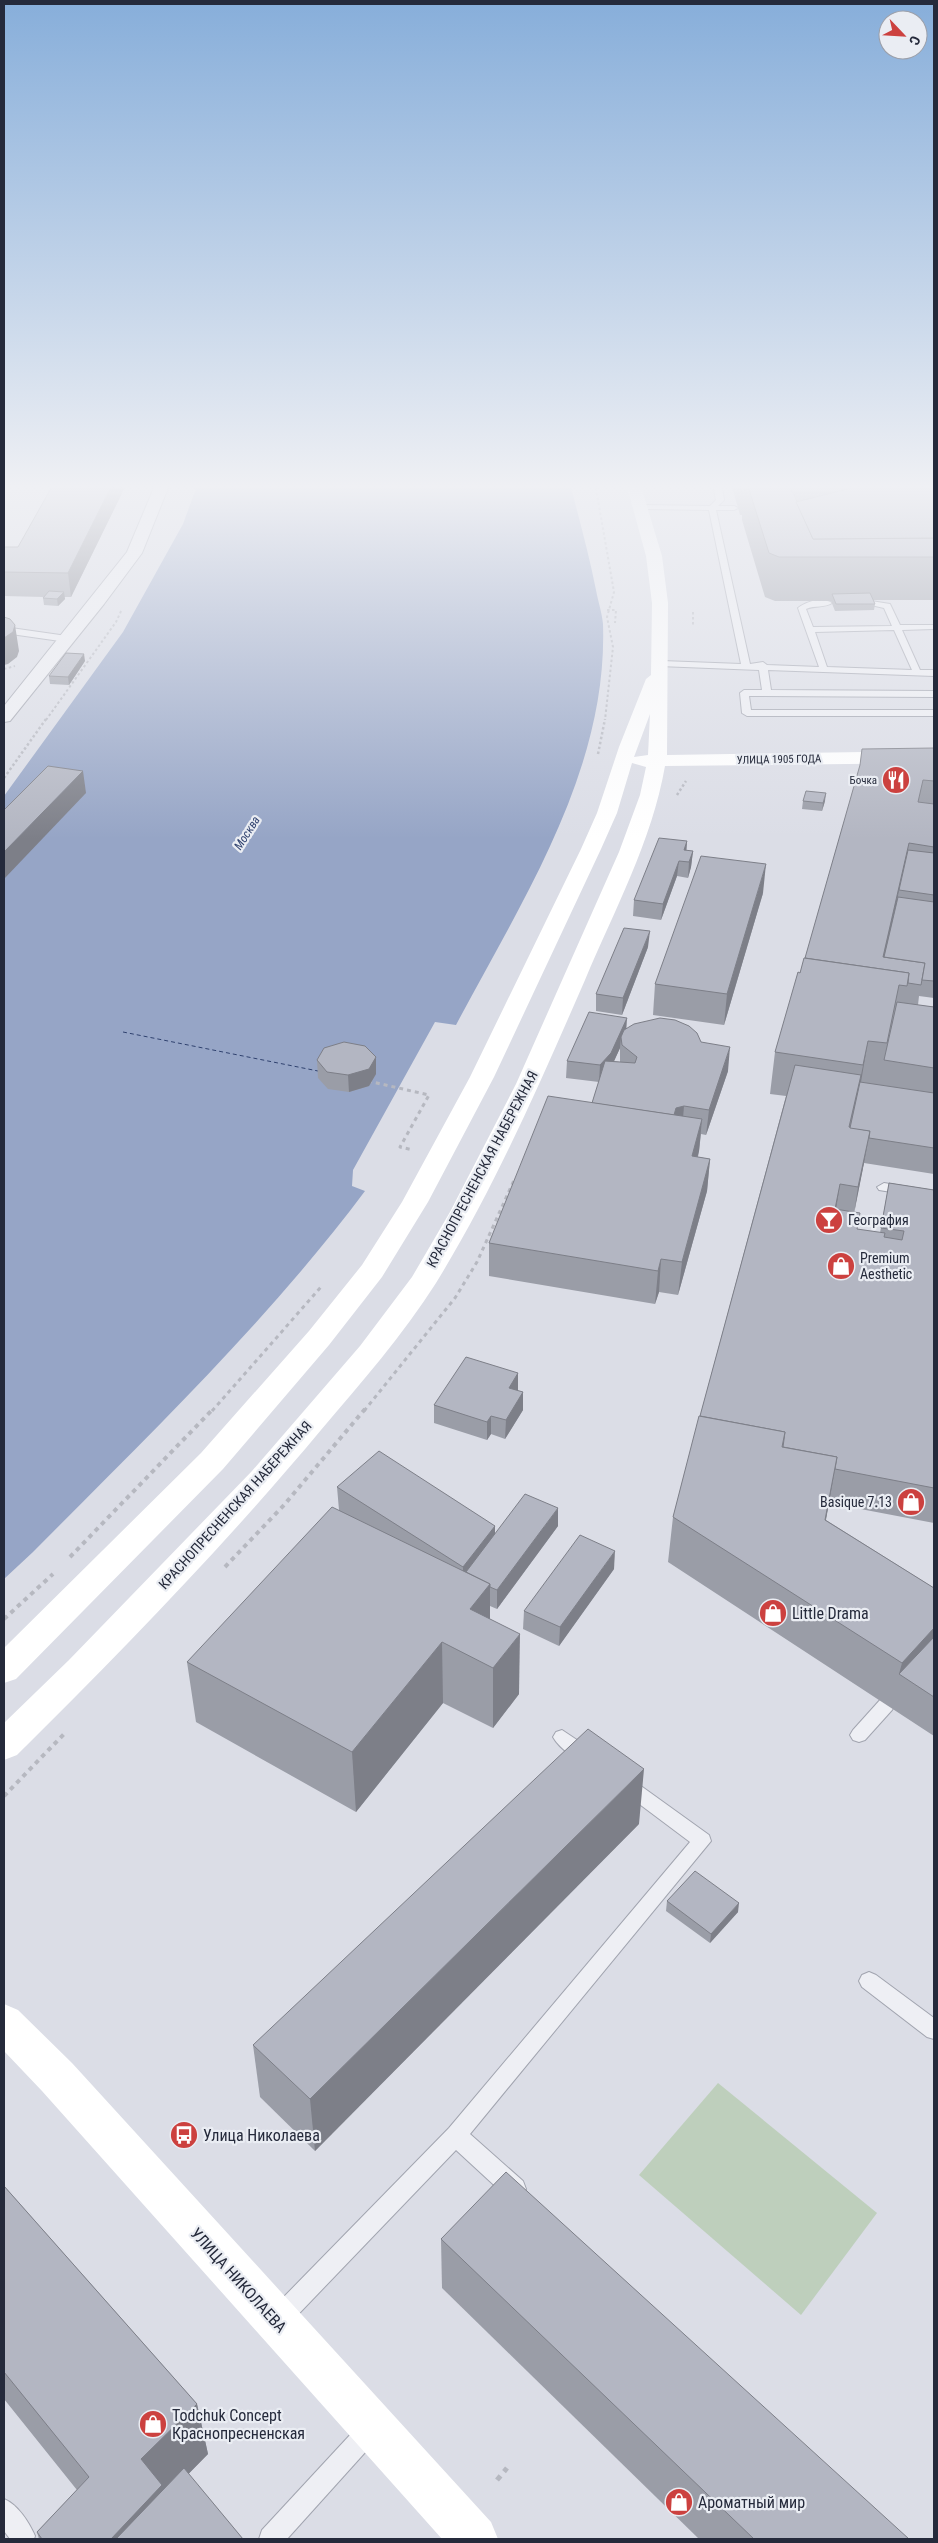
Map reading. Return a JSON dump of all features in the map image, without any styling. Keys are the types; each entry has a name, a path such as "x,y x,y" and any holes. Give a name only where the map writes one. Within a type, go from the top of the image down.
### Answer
{"main road":[{"name":"КРАСНОПРЕСНЕНСКАЯ НАБЕРЕЖНАЯ","path":"4,1744 82,1670 262,1480 370,1353 423,1281 463,1212 528,1084 629,852 650,795 658,754 662,664 660,602"},
{"name":"КРАСНОПРЕСНЕНСКАЯ НАБЕРЕЖНАЯ","path":"4,1670 212,1460 320,1338 372,1271 415,1202 482,1077 591,849 615,791 626,754 662,664"},
{"name":"УЛИЦА 1905 ГОДА","path":"658,754 934,741"},
{"name":"УЛИЦА 1905 ГОДА","path":"626,754 934,757"},
{"name":"УЛИЦА НИКОЛАЕВА","path":"4,2022 57,2077 276,2322 474,2539"}],"street":[{"path":"4,717 96,602"}],"lane":[{"path":"732,602 746,665"},
{"path":"823,667 802,608 812,603 828,603"},
{"path":"874,603 888,606 917,672"},
{"path":"810,630 934,627"},
{"path":"4,630 67,638"},
{"path":"662,664 823,667 934,673"},
{"path":"763,666 767,692"},
{"path":"934,694 744,693 747,713 934,713"},
{"path":"884,1187 934,1195"},
{"path":"859,1735 886,1705"},
{"path":"562,1737 601,1766"},
{"path":"276,2322 456,2135 702,1841 617,1778"},
{"path":"869,1981 934,2030"},
{"path":"456,2135 529,2201"},
{"path":"272,2539 373,2427"},
{"path":"4,2511 23,2536 22,2539"}],"path":[{"path":"596,762 608,708 613,646 607,622 607,610 612,602"},
{"path":"607,610 616,610 615,623"},
{"path":"693,612 694,625"},
{"path":"4,778 116,622"},
{"path":"358,1079 429,1095 400,1147 414,1150 412,1153"},
{"path":"66,1561 228,1393 324,1283"},
{"path":"4,1619 60,1568"},
{"path":"497,2480 507,2468"}],"green space":[{"path":"718,2083 877,2213 801,2315 639,2175"}],"water":[{"name":"Москва","path":"140,602 598,602 603,624 601,678 591,731 576,783 556,833 508,930 456,1025 435,1022 353,1170 352,1186 365,1191 288,1286 247,1332 163,1421 4,1579 4,796 123,632"}],"building":[{"path":"835,602 874,602 875,604 836,604"},
{"path":"4,617 10,619 15,625 13,632 4,638"},
{"path":"66,653 84,654 68,677 49,676"},
{"path":"934,748 934,781 923,780 918,802 934,804 934,847 909,843 883,957 925,963 921,985 908,983 909,973 805,958 860,765 862,749"},
{"path":"48,766 83,771 4,852 4,810"},
{"path":"806,791 826,793 823,803 803,801"},
{"path":"659,838 687,841 684,850 693,851 689,862 679,861 663,904 634,900"},
{"path":"908,850 934,853 934,895 899,890"},
{"path":"701,856 766,864 727,994 655,984"},
{"path":"898,897 934,902 934,981 922,980 925,963 884,957"},
{"path":"624,928 650,931 623,998 596,994"},
{"path":"804,958 909,973 907,986 899,985 887,1043 868,1041 863,1065 775,1052 798,972 800,973"},
{"path":"897,1002 934,1007 934,1068 884,1060"},
{"path":"589,1012 627,1018 611,1053 600,1065 567,1061"},
{"path":"660,1018 675,1020 689,1026 697,1033 701,1042 730,1047 709,1110 684,1106 676,1108 674,1115 592,1103 605,1061 635,1063 637,1057 622,1045 621,1037 624,1030 634,1024"},
{"path":"344,1042 365,1046 376,1057 369,1069 348,1075 327,1072 317,1060 324,1048"},
{"path":"795,1065 861,1075 849,1127 870,1131 858,1187 840,1184 835,1209 860,1213 857,1229 885,1233 884,1237 902,1240 904,1231 881,1228 889,1183 934,1190 934,1488 835,1469 837,1457 783,1447 785,1432 700,1416"},
{"path":"860,1082 934,1093 934,1148 869,1138 870,1131 850,1128"},
{"path":"548,1096 702,1119 692,1156 710,1159 682,1262 661,1259 658,1271 489,1243"},
{"path":"466,1357 518,1373 509,1388 523,1392 506,1420 491,1416 487,1422 434,1405"},
{"path":"699,1416 785,1432 782,1447 837,1457 825,1520 934,1588 934,1628 902,1663 673,1517"},
{"path":"379,1451 495,1526 463,1567 337,1487"},
{"path":"525,1494 558,1508 497,1590 490,1587 490,1584 466,1572"},
{"path":"332,1507 490,1584 470,1609 520,1634 493,1668 442,1642 352,1752 187,1662"},
{"path":"580,1535 615,1551 560,1627 524,1611"},
{"path":"934,1637 934,1697 899,1674"},
{"path":"588,1729 644,1769 310,2099 253,2045"},
{"path":"695,1871 739,1903 711,1934 667,1901"},
{"path":"506,2172 909,2539 754,2539 441,2239"},
{"path":"4,2186 197,2404 141,2459 162,2485 111,2539 42,2539 37,2532 89,2477 4,2372"},
{"path":"184,2468 243,2539 116,2539"}],"ferry route":[{"path":"123,1032 318,1071"}],"place":[{"name":"Бочка","path":"896,780"},
{"name":"География","path":"829,1220"},
{"name":"Premium Aesthetic","path":"841,1266"},
{"name":"Basique 7.13","path":"911,1502"},
{"name":"Little Drama","path":"773,1613"},
{"name":"Улица Николаева","path":"184,2135"},
{"name":"Todchuk Concept Краснопресненская","path":"153,2424"},
{"name":"Ароматный мир","path":"679,2502"}]}
